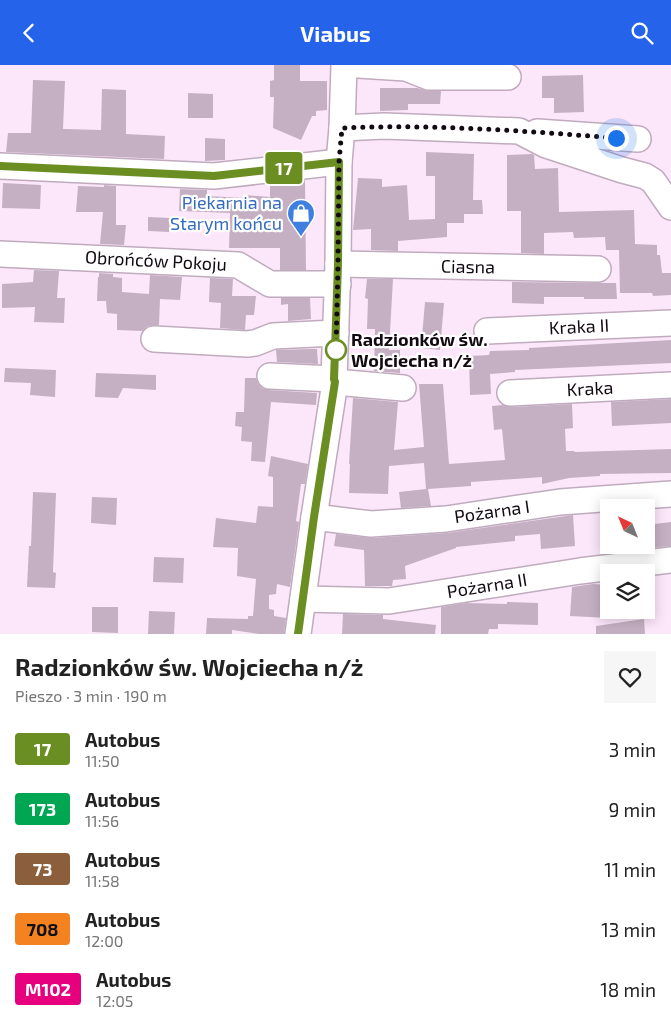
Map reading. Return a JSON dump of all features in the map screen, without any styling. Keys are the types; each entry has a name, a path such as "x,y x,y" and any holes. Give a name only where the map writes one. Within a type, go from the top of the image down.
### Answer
{"street":[{"path":"298,634 335,381 339,162 344,65"},
{"path":"358,65 406,68 430,77 508,77"},
{"path":"342,128 384,127 520,131 638,139"},
{"path":"520,131 546,145 645,176 653,181 671,207"},
{"path":"0,166 214,176 339,162"},
{"name":"Obrońców Pokoju","path":"0,254 238,265 270,284 338,274"},
{"name":"Ciasna","path":"338,274 598,269"},
{"name":"Kraka II","path":"487,331 671,323"},
{"path":"154,339 255,343 274,336 336,333"},
{"path":"270,376 403,388"},
{"name":"Kraka","path":"510,393 671,385"},
{"name":"Pożarna I","path":"314,517 371,524 446,519 560,503 671,494"},
{"name":"Pożarna II","path":"303,599 389,601 580,571 671,560"}],"building":[{"path":"274,65 300,65 300,81 327,81 327,110 316,111 316,116 312,116 301,140 273,128 274,97 270,97 270,81 274,80"},
{"path":"583,75 584,112 554,113 554,98 542,98 542,76"},
{"path":"33,80 65,81 63,129 101,130 102,89 126,90 126,134 165,136 164,159 6,152 8,133 31,133"},
{"path":"380,88 417,88 441,91 440,104 408,104 408,110 380,111"},
{"path":"188,93 213,94 213,118 188,118"},
{"path":"205,138 225,139 225,160 205,161"},
{"path":"426,152 474,154 473,200 482,200 483,214 464,214 464,223 447,223 447,237 398,241 398,251 371,250 371,229 353,230 358,178 382,179 382,187 407,185 409,220 435,219 435,176 426,176"},
{"path":"507,155 534,155 535,169 558,168 559,212 634,210 635,244 657,245 657,255 660,255 662,273 671,273 671,295 653,296 652,293 620,293 619,250 606,250 605,237 574,238 573,232 544,233 544,254 521,253 521,211 507,211"},
{"path":"305,180 306,270 280,270 280,248 229,248 230,213 179,211 180,189 207,190 207,196 245,198 245,195 270,197 270,184"},
{"path":"3,183 41,185 40,209 2,208"},
{"path":"104,185 116,186 116,225 126,225 124,245 100,244 103,212 76,212 78,186 104,187"},
{"path":"148,217 170,218 169,232 148,231"},
{"path":"34,270 59,271 57,298 65,298 64,323 34,322 35,307 2,308 2,284 33,282"},
{"path":"99,273 113,274 113,277 122,278 122,292 149,294 150,275 182,277 180,300 160,299 159,325 148,326 142,331 117,330 117,314 107,313 106,301 97,301"},
{"path":"210,278 233,279 232,296 256,296 254,315 246,315 245,330 220,328 221,303 209,302"},
{"path":"367,279 393,279 389,350 400,350 400,373 374,371 375,329 367,329 368,299 365,298"},
{"path":"512,282 616,283 617,299 544,297 544,304 512,303"},
{"path":"281,298 310,298 311,319 288,321 288,304 281,305"},
{"path":"425,302 444,303 440,350 421,348"},
{"path":"671,340 671,363 515,370 515,372 490,374 491,394 470,395 469,356 489,355 490,351"},
{"path":"317,349 318,364 277,362 276,350"},
{"path":"5,368 56,370 55,397 30,395 31,383 4,382"},
{"path":"96,373 156,375 156,390 123,388 118,398 95,397"},
{"path":"245,378 256,378 262,388 269,390 317,393 316,405 271,402 265,462 251,461 252,442 241,441 242,427 235,426 236,412 244,412"},
{"path":"419,384 443,384 449,464 505,460 502,429 494,430 492,406 572,404 573,428 565,429 566,451 671,449 671,473 600,474 600,476 569,478 542,484 542,477 471,482 471,486 428,489 431,506 401,508 399,492 426,489 424,463 389,466 388,494 349,493 353,398 398,402 394,450 424,447"},
{"path":"671,399 671,423 612,426 611,402"},
{"path":"271,456 308,464 305,484 301,484 296,521 299,522 290,587 277,584 276,594 269,595 269,609 274,610 274,616 286,618 284,634 260,634 232,630 232,634 206,634 207,618 248,619 248,616 253,616 256,579 237,576 238,548 213,547 216,518 256,523 258,506 273,507 273,477 268,476"},
{"path":"33,492 56,493 53,572 56,573 55,588 27,587"},
{"path":"92,497 117,498 116,525 91,523"},
{"path":"573,515 575,546 541,549 540,534 515,536 515,541 456,547 405,566 406,579 393,580 392,586 365,586 364,550 334,546 336,534 372,538 447,533"},
{"path":"671,522 671,546 655,547 655,524"},
{"path":"154,557 184,558 183,583 153,582"},
{"path":"600,584 600,618 570,616 572,587"},
{"path":"507,602 538,603 538,625 498,624 498,629 489,629 488,634 441,634 441,607 466,603 507,604"},
{"path":"92,607 118,607 118,633 92,632"},
{"path":"149,611 175,612 174,634 148,634"},
{"path":"343,614 383,615 383,619 436,625 435,634 342,634"},
{"path":"644,619 645,634 596,634 596,626"}],"bus line":[{"name":"17","path":"0,166 214,176 339,162 335,382 298,634"}],"place":[{"name":"Piekarnia na Starym końcu","path":"301,237"},
{"name":"Radzionków św. Wojciecha n/ż","path":"336,350"}],"route":[{"path":"336,350 339,162 342,128 384,127 520,131 616,138"}]}
